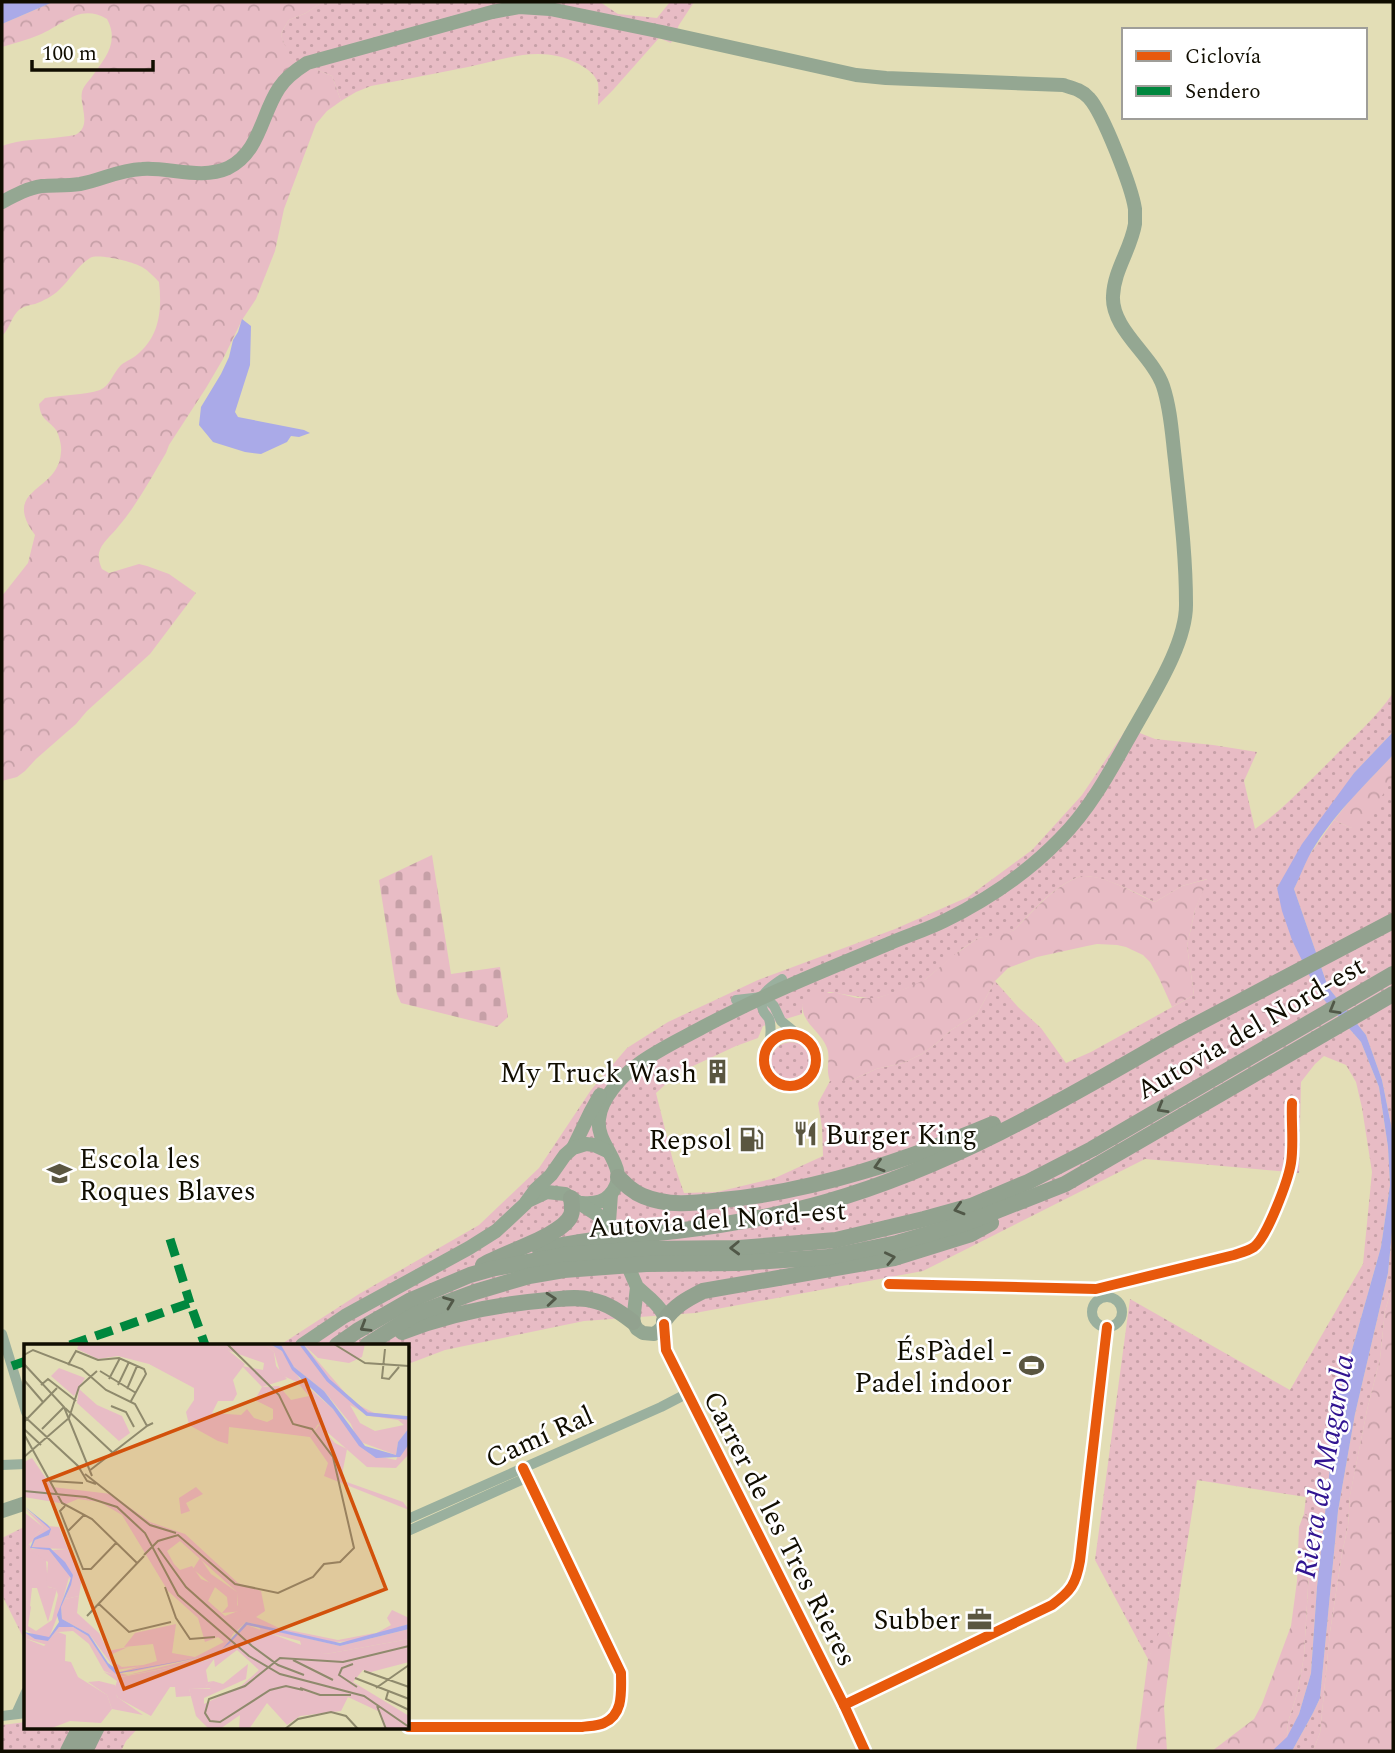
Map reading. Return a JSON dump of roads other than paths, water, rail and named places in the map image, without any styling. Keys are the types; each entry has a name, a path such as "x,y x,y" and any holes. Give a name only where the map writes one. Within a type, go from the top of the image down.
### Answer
{"highway":[{"path":"491,1269 528,1252 562,1244 779,1214 872,1187 940,1160 1006,1129 1393,921"},
{"name":"Autovia del Nord-est","path":"369,1344 416,1314 475,1292 530,1276 564,1270 646,1264 739,1263 829,1257 897,1243 953,1227 1065,1184 1393,974"},
{"name":"Autovia del Nord-est","path":"338,1344 411,1300 491,1269 540,1259 591,1253 645,1249 738,1248 836,1240 971,1206 1050,1171 1393,994"},
{"path":"618,1177 643,1196 662,1201 694,1203 777,1192 849,1175 915,1155 979,1130 1166,1041"},
{"path":"664,1323 684,1300 703,1291 894,1258 971,1234 1065,1184"},
{"path":"470,1275 485,1263 562,1227 571,1215 573,1198"},
{"path":"389,1333 402,1332 478,1309 569,1298 600,1302 634,1316"},
{"path":"68,1751 80,1728"},
{"path":"85,1751 96,1728"}],"main road":[{"path":"2,202 33,188 80,184 136,169 206,173 227,168 238,162 255,141 279,87 307,63 519,7 550,9 856,75 1051,84 1074,88 1085,94 1099,112 1130,188 1135,208 1133,232 1114,284 1113,306 1157,373 1166,397 1183,544 1186,603 1181,636 1147,706 1088,804 1058,842 1022,874 986,899 941,922 740,1002 649,1046 634,1057 605,1087 573,1149"},
{"path":"525,1204 547,1192 589,1204 601,1201 611,1194 616,1186 618,1168 607,1150 598,1122 606,1100 627,1073 740,1002 762,1004 783,984"},
{"path":"607,1150 586,1144 573,1149 565,1155 558,1170 559,1177 573,1198 611,1227"},
{"path":"303,1344 345,1316 496,1231 525,1204 561,1163"},
{"path":"611,1194 611,1227 637,1287 663,1311 664,1323 657,1332 640,1332 634,1316 637,1287"},
{"path":"634,1316 645,1303 655,1304"},
{"path":"5,1507 24,1503"}],"street":[{"path":"774,1006 783,984"},
{"path":"767,999 774,1006 782,1021 810,1042 814,1049 814,1072 809,1079 795,1086 779,1084 765,1070 764,1054 770,1042 769,1020 762,1004 767,999"},
{"path":"770,1042 782,1035 797,1034"},
{"path":"889,1284 1087,1290 1234,1255 1256,1245 1264,1235 1281,1195 1291,1164 1292,1103"},
{"name":"Carrer de les Tres Rieres","path":"664,1323 666,1350"},
{"path":"844,1705 1052,1605 1070,1590 1080,1561 1107,1327"},
{"path":"2,1334 24,1406"},
{"name":"Carrer de les Tres Rieres","path":"649,1334 666,1350 865,1751"},
{"name":"Camí Ral","path":"410,1530 688,1393"},
{"path":"2,1465 24,1464"},
{"path":"410,1727 582,1727 604,1723 617,1714 621,1698 621,1673 525,1473"},
{"name":"Camí Ral","path":"410,1518 525,1473"},
{"path":"2,1716 21,1714"}],"water":[{"path":"2,2 53,2 2,24"},
{"path":"242,319 251,326 250,365 235,412 238,417 310,433 299,437 291,436 287,442 261,454 213,442 199,425 201,407 229,357"},
{"path":"1393,732 1393,755 1326,830 1308,858 1294,889 1328,987 1366,1035 1382,1080 1393,1135 1393,1222 1388,1273 1355,1414 1338,1511 1320,1698 1292,1751 1272,1751 1287,1737 1299,1714 1311,1673 1317,1587 1337,1403 1381,1247 1390,1185 1388,1147 1379,1087 1361,1042 1318,993 1292,940 1277,888 1302,844 1354,773"}],"place":[{"name":"My Truck Wash","path":"717,1072"},
{"name":"Burger King","path":"805,1134"},
{"name":"Repsol","path":"752,1139"},
{"name":"Escola les Roques Blaves","path":"59,1174"},
{"name":"ÉsPàdel - Padel indoor","path":"1032,1366"},
{"name":"Subber","path":"980,1619"}],"water label":[{"name":"Riera de Magarola","path":"1324,1466"}]}
